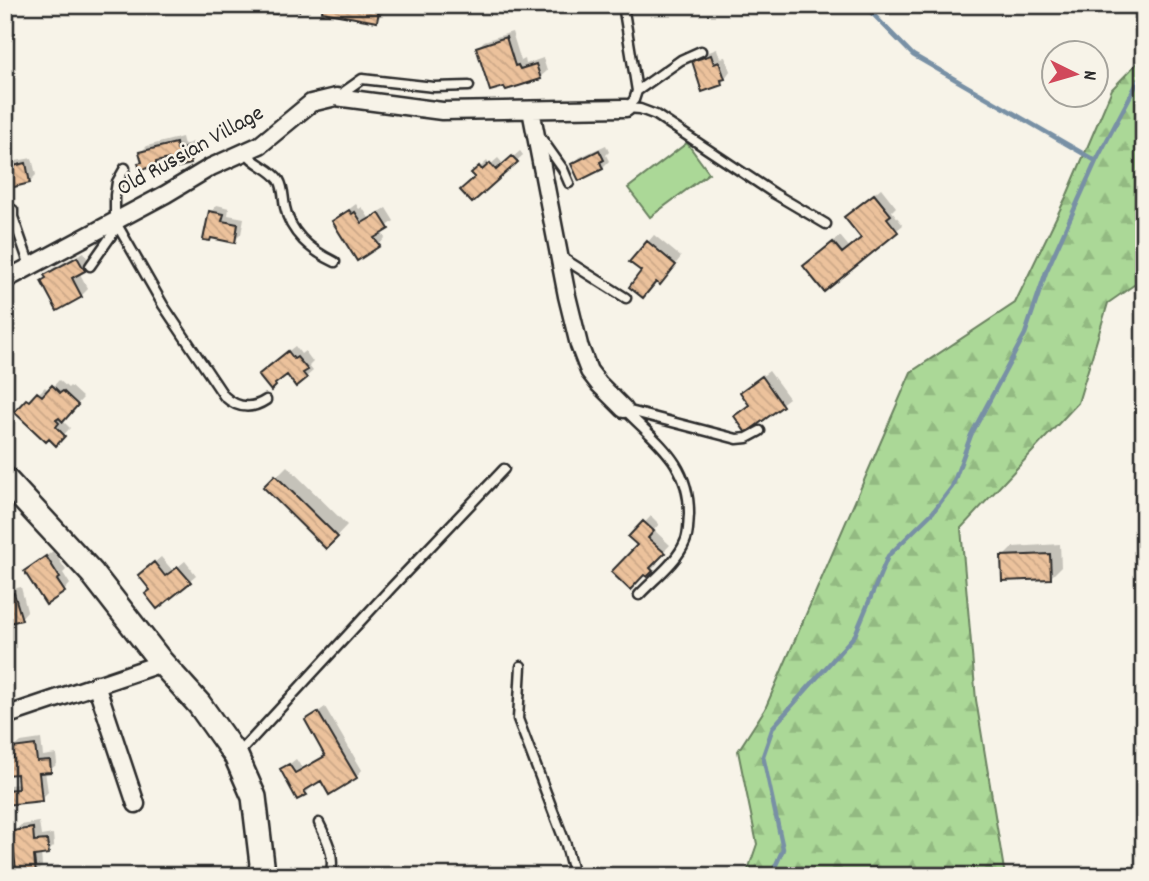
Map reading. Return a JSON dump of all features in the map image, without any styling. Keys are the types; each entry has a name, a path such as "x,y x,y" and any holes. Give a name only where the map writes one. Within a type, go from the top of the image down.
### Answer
{"street":[{"name":"Old Russian Village","path":"5,280 116,223 211,167 246,152 276,133 311,103 341,98 442,111 626,108"},
{"path":"531,110 570,308 589,371 624,410"},
{"path":"5,479 92,573 162,663 199,704 236,757 254,797 262,864 260,876"},
{"path":"5,716 162,663"},
{"path":"96,684 136,804"}],"lane":[{"path":"623,5 637,90 634,100 626,108"},
{"path":"637,90 681,60 701,51"},
{"path":"341,98 345,91 362,79 434,87 469,86"},
{"path":"626,108 640,109 656,115 825,225"},
{"path":"536,136 540,137 556,159 569,183"},
{"path":"246,152 251,160 263,165 281,182 287,217 307,244 335,262"},
{"path":"125,168 117,182 113,208 116,223 163,305 232,404 253,407 266,400"},
{"path":"13,209 13,217 30,266"},
{"path":"90,266 116,223"},
{"path":"559,256 626,298"},
{"path":"624,410 737,439 747,439 760,431"},
{"path":"624,410 670,455 687,485 689,500 686,541 676,556 639,595"},
{"path":"236,757 504,469"},
{"path":"521,666 518,719 566,845 574,876"},
{"path":"319,823 331,849 330,876"}],"green space":[{"path":"1144,56 1144,278 1108,303 1078,403 961,528 976,700 1005,876 746,876 757,844 738,751 765,709 911,372 1015,303 1067,195 1104,108 1110,108 1112,89"},
{"path":"687,143 709,173 650,217 628,188"},
{"path":"137,869 251,872 250,876 137,876"}],"building":[{"path":"269,5 278,5 276,14 267,12"},
{"path":"278,5 301,5 299,11"},
{"path":"323,5 380,5 377,22 322,12"},
{"path":"506,37 515,66 518,65 520,69 536,64 541,79 506,90 504,87 490,91 476,47"},
{"path":"711,55 714,64 719,62 725,79 721,80 722,85 702,92 692,61"},
{"path":"176,143 177,150 187,148 191,164 171,169 169,159 140,170 138,163 142,162 139,152"},
{"path":"599,150 604,160 600,162 603,169 579,181 571,164"},
{"path":"512,156 518,162 472,203 460,190 475,177 471,173 479,166 482,170 490,163 496,170"},
{"path":"26,163 30,183 5,192 5,168"},
{"path":"874,194 891,215 887,218 898,232 824,292 803,266 833,242 842,253 861,238 844,217"},
{"path":"349,210 352,214 355,212 362,223 379,213 389,229 374,238 380,246 357,261 332,221"},
{"path":"209,211 224,214 222,221 238,224 235,243 211,238 210,241 203,240"},
{"path":"647,241 676,265 660,285 656,282 643,298 629,287 641,271 629,262"},
{"path":"77,257 85,271 72,278 82,297 57,311 41,281 46,278 44,275"},
{"path":"288,351 308,370 303,373 307,378 296,387 287,375 275,384 271,391 258,375"},
{"path":"762,376 783,406 746,433 734,416 749,405 740,392"},
{"path":"52,385 78,405 63,422 59,418 56,420 59,423 56,427 65,436 56,446 49,439 46,442 14,412 26,399 29,401 37,392 42,396"},
{"path":"275,475 338,537 326,549 263,487"},
{"path":"643,521 654,531 648,538 665,553 650,568 653,571 647,577 644,575 630,590 611,572 637,545 628,537"},
{"path":"1050,554 1051,579 1002,581 1001,556"},
{"path":"46,556 60,578 57,580 65,592 46,605 24,571"},
{"path":"154,562 165,576 178,567 191,582 157,609 145,594 150,590 138,575"},
{"path":"14,593 22,620 5,624 5,595"},
{"path":"318,712 357,778 329,795 321,781 304,791 307,795 297,800 280,769 289,764 295,773 325,756 305,720"},
{"path":"35,745 37,761 50,760 51,772 39,773 42,801 5,805 5,790 18,789 17,774 5,775 5,759 13,758 12,748"},
{"path":"33,828 34,841 47,840 49,854 34,856 36,874 17,876 13,848 6,849 5,838 13,837 12,831"}],"waterway":[{"path":"864,5 913,55 1096,161"},
{"path":"771,876 783,849 763,756 773,727 855,635 888,556 933,512 952,487 971,435 1025,334 1046,272 1096,161 1144,70"}]}
